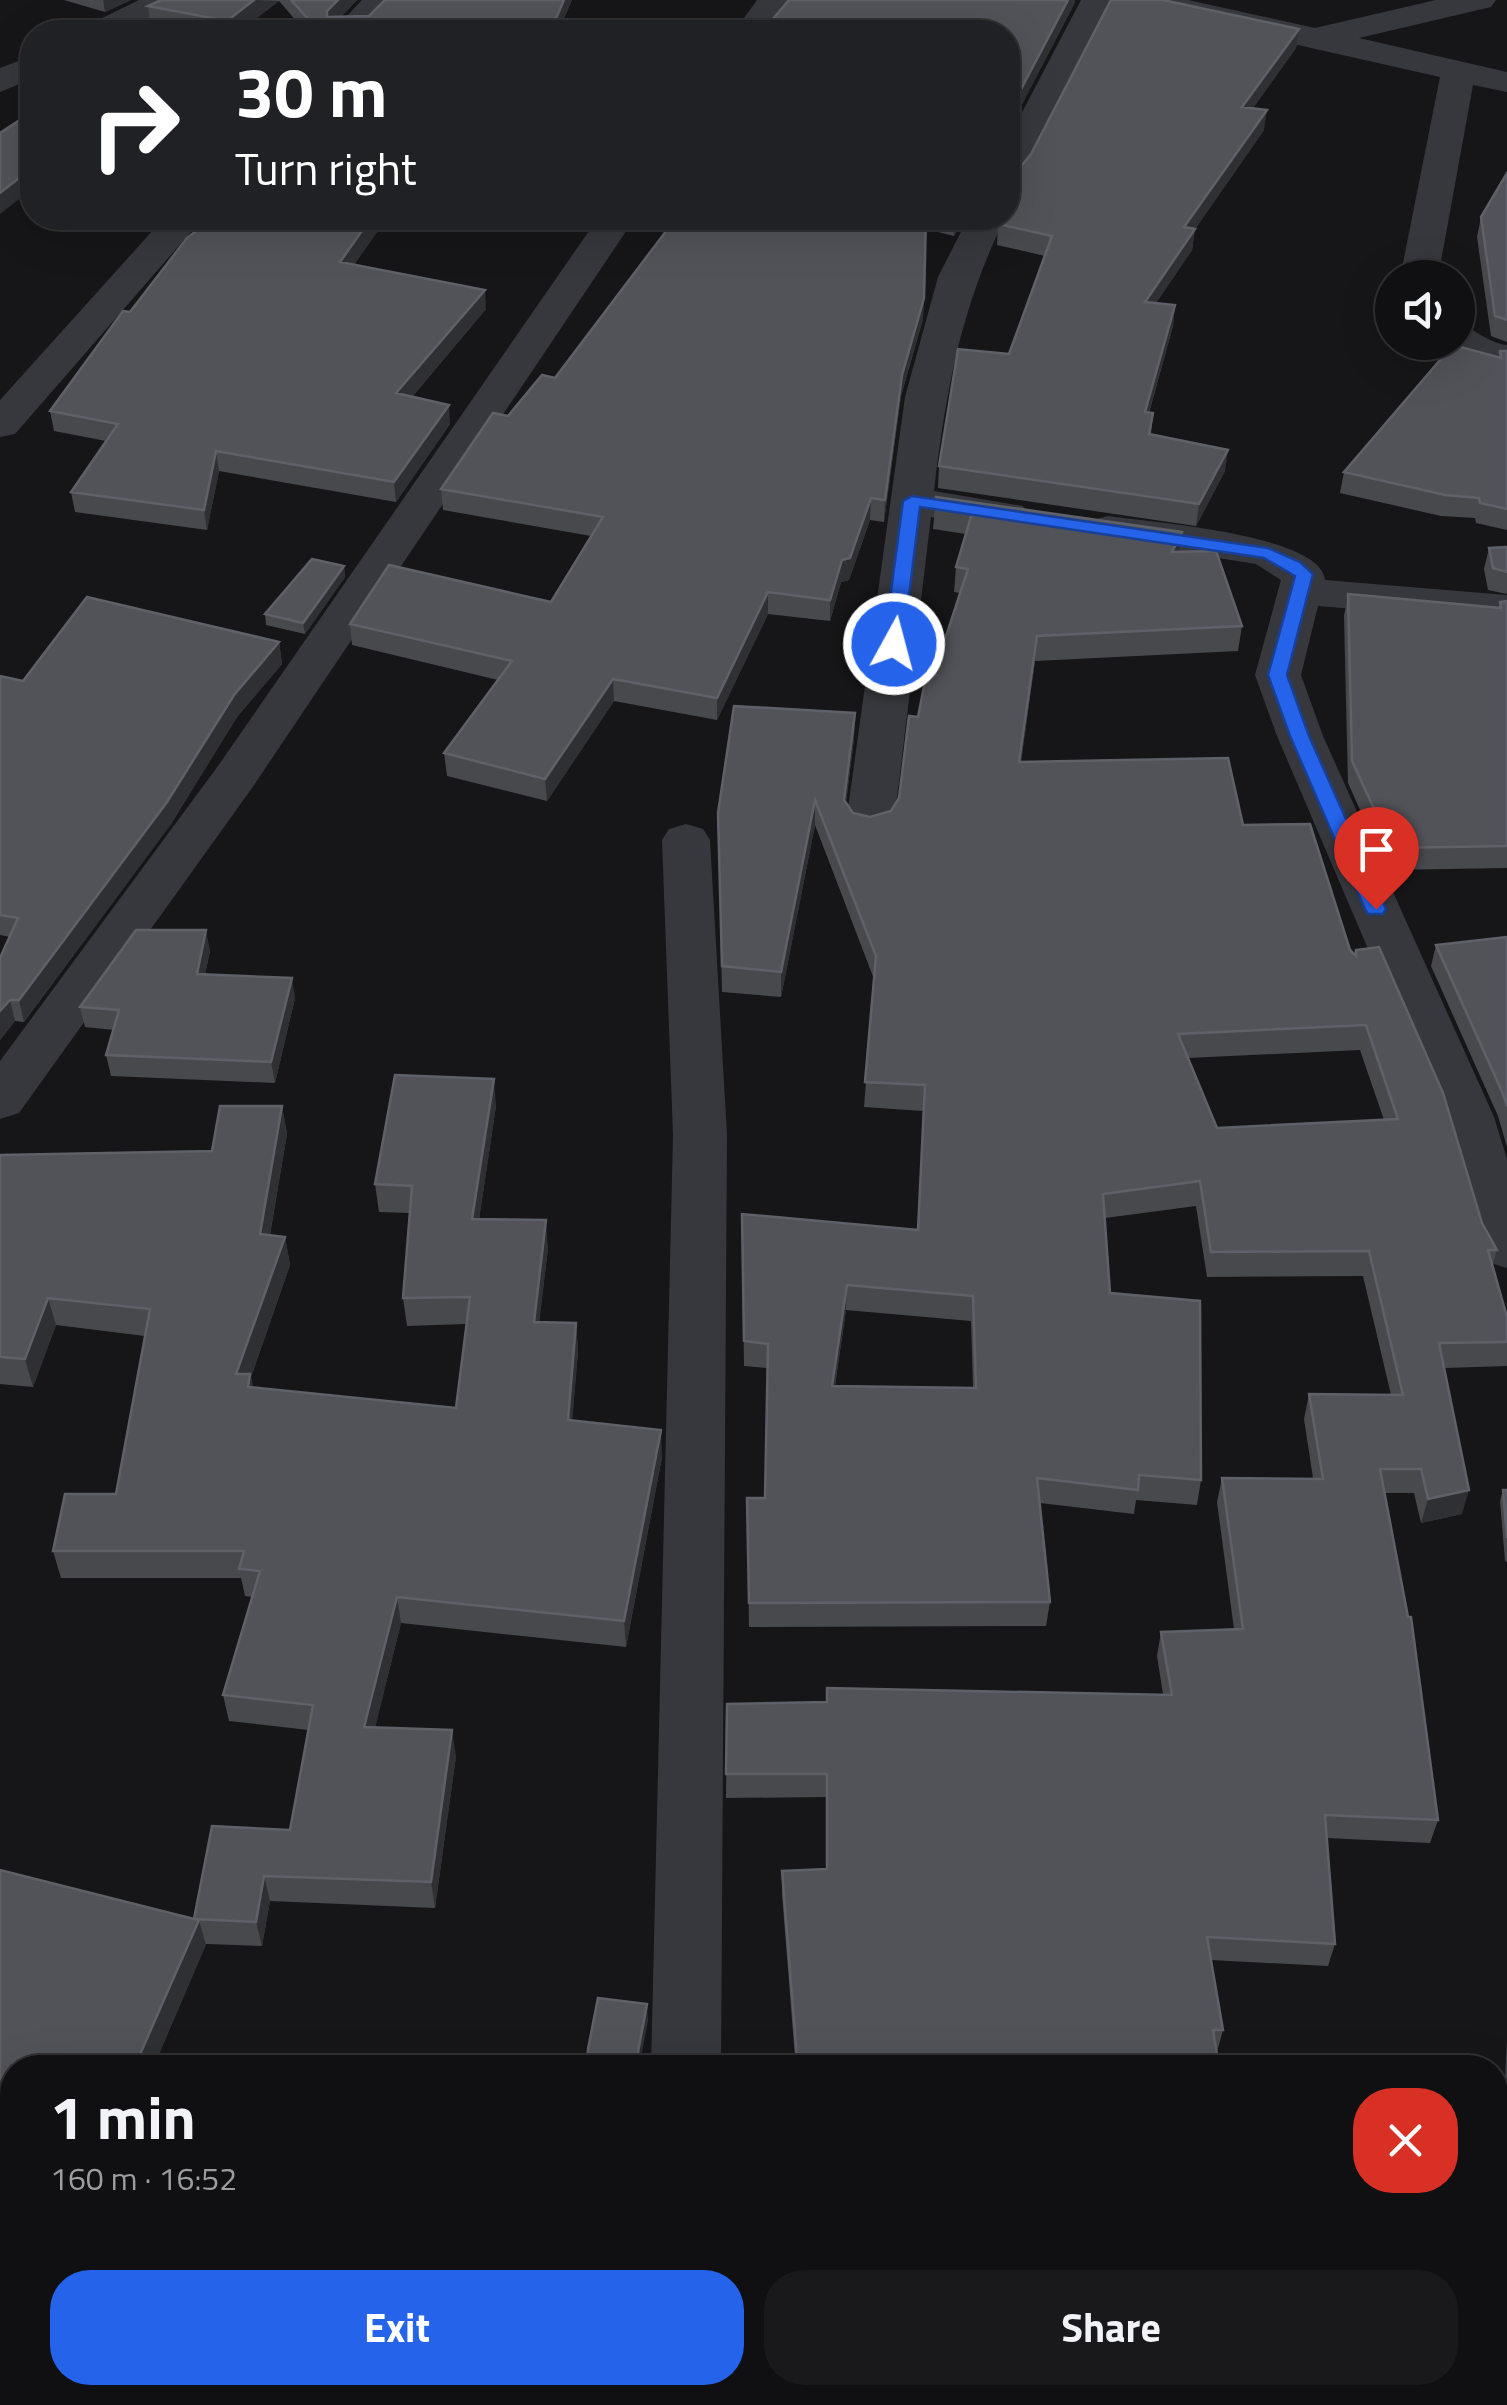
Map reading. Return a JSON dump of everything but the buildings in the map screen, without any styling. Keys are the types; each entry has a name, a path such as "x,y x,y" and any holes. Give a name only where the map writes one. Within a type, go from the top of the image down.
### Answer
{"street":[{"path":"125,20 166,0"},
{"path":"361,20 381,0"},
{"path":"1020,150 1098,0"},
{"path":"1143,0 1507,82"},
{"path":"1318,38 1480,0"},
{"path":"1422,260 1458,73"},
{"path":"0,425 173,230"},
{"path":"0,1100 235,776 608,230"},
{"path":"870,823 925,397 957,277 980,230"},
{"path":"1475,348 1484,355 1507,357"},
{"path":"912,501 1268,553 1304,574 1278,675 1300,736 1467,1117 1507,1247"},
{"path":"1302,591 1507,608"},
{"path":"686,840 700,1135 686,2055"}],"route":[{"path":"894,644 912,501 1268,553 1294,566 1304,574 1302,591 1278,675 1300,736 1376,909"}]}
